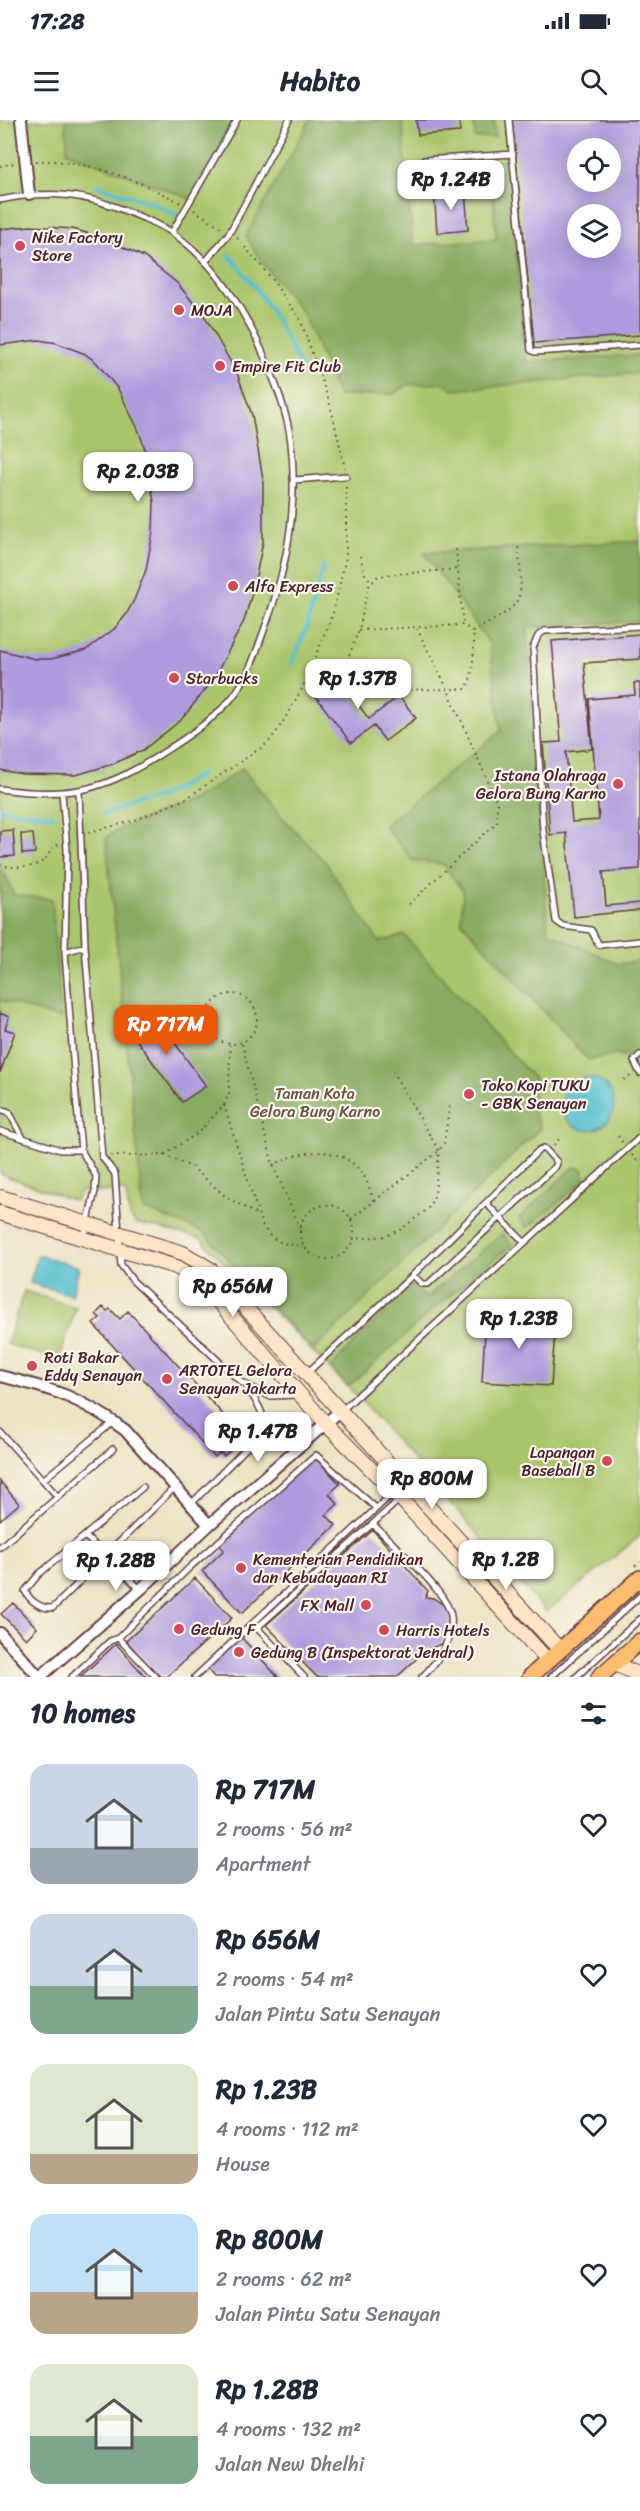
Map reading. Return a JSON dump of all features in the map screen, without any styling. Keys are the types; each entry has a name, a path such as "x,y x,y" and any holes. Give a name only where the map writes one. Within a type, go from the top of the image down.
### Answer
{"main road":[{"path":"0,1197 183,1253 210,1269 560,1650"},
{"path":"0,1213 176,1267 201,1282 326,1424 397,1496 548,1661"},
{"path":"397,1496 413,1488"},
{"path":"530,1677 640,1578"},
{"path":"485,1592 498,1581"},
{"path":"510,1619 522,1609"},
{"path":"599,1677 639,1646"},
{"path":"615,1664 640,1675"}],"street":[{"path":"21,120 29,194"},
{"path":"0,1376 55,1390 79,1400 125,1430 209,1525"},
{"path":"0,1633 40,1677 340,1411"}],"lane":[{"path":"172,232 237,120"},
{"path":"206,261 230,232 289,120"},
{"path":"509,120 531,350 535,352 640,345"},
{"path":"424,160 513,154"},
{"path":"0,200 29,194 60,193 115,206 172,232 206,261 240,309 264,355 284,410 291,441 294,480 293,511 286,562 278,593 249,674 230,700 186,738 109,784 62,793 0,789"},
{"path":"294,480 346,476"},
{"path":"640,626 544,631 538,636 533,648 543,831 556,921 563,926 591,930 599,945 640,941"},
{"path":"79,791 86,946 102,1156 115,1174 121,1265 133,1281 246,1385 269,1396 300,1395"},
{"path":"62,793 67,841 65,952 81,1150 96,1176 95,1191 83,1238"},
{"path":"67,849 82,848"},
{"path":"65,952 86,946"},
{"path":"640,1055 634,1061 640,1073"},
{"path":"0,1109 9,1112 23,1138"},
{"path":"0,1131 61,1150 81,1150"},
{"path":"340,1411 640,1137"},
{"path":"306,1373 413,1275 539,1150 544,1148 557,1162 556,1166 428,1284 422,1284 413,1275"},
{"path":"486,1203 524,1242"},
{"path":"190,1505 264,1430 265,1424 261,1411 246,1385"},
{"path":"44,1479 113,1422"},
{"path":"0,1432 58,1497"},
{"path":"0,1547 113,1449"},
{"path":"72,1677 110,1641 118,1638 189,1568 316,1455 376,1508"},
{"path":"143,1487 28,1584 25,1591 28,1599 45,1608 53,1608 175,1487"},
{"path":"195,1677 376,1508 397,1496"},
{"path":"304,1677 257,1628 374,1525 397,1496"},
{"path":"374,1525 438,1591 449,1608 452,1618 450,1630 440,1657 422,1677"},
{"path":"85,1536 141,1589"},
{"path":"551,1677 640,1596"},
{"path":"576,1677 640,1619"},
{"path":"118,1638 156,1677"}],"path":[{"path":"0,166 26,162 70,163 109,172 147,186 187,206 230,232 267,274 300,319 330,404 346,476 346,557 333,613 302,689 278,730 268,742 187,798 132,821 82,834"},
{"path":"472,632 507,613 519,597 522,589 518,544"},
{"path":"456,549 463,625"},
{"path":"360,556 371,581"},
{"path":"360,630 463,625 472,632 474,638 469,686 462,690 370,691 362,689 345,665 360,630 371,581 385,574 458,569"},
{"path":"409,904 497,822 497,803 448,690 417,629"},
{"path":"0,865 12,868 36,865 48,858 55,845 67,841"},
{"path":"227,994 238,994 254,1007 257,1017 256,1028 242,1044 220,1042 207,1026 206,1015 210,1005 217,998 227,994"},
{"path":"164,1155 198,1133 224,1105 229,1093 230,1044"},
{"path":"242,1044 273,1165 300,1228 303,1246"},
{"path":"354,1239 386,1236 414,1222 428,1209 435,1194 439,1152 393,1072"},
{"path":"351,1219 439,1152 444,1143 450,1104"},
{"path":"224,1105 258,1215 267,1234 285,1245 303,1246 315,1256 325,1259 345,1252 354,1239 351,1219 339,1208 329,1205 318,1206 309,1211 300,1228"},
{"path":"273,1165 290,1156 305,1152 321,1151 339,1155 355,1165 364,1175 374,1203"},
{"path":"102,1156 164,1155 192,1167 225,1196 258,1215"}],"green space":[{"path":"0,120 640,120 640,1536 546,1612 358,1397 200,1238 135,1223 130,1216 125,1191 80,1192 75,1201 0,1174"},
{"path":"66,120 238,120 194,200 67,152"},
{"path":"310,120 402,120 413,245 496,239 490,162 509,160 526,362 640,355 640,373 454,390 443,383 407,385 393,394 338,396 303,313 261,261 246,236"},
{"path":"474,120 494,120 495,137 475,138"},
{"path":"640,541 640,621 527,628 548,932 618,964 640,961 640,1060 616,1054 588,1060 461,921 463,891 443,864 412,860 384,825 501,731 490,644 424,553"},
{"name":"Taman Kota Gelora Bung Karno","path":"242,768 282,817 325,862 379,942 404,935 536,1081 533,1105 540,1128 313,1351 203,1232 143,1209 106,838 134,823 191,801"},
{"path":"0,870 7,878 14,895 52,899 61,1019 0,1000"},
{"path":"574,1167 583,1169 585,1180 527,1228 519,1218"},
{"path":"502,1234 512,1245 436,1307 348,1387 330,1368 411,1284 426,1298"},
{"path":"24,1291 76,1307 59,1360 7,1344"}],"water":[{"path":"588,1078 598,1080 606,1086 612,1094 614,1104 612,1114 606,1122 598,1128 588,1130 578,1128 570,1122 564,1114 562,1104 564,1094 570,1086 578,1080"},
{"path":"38,1255 79,1267 72,1295 30,1283"}],"building":[{"path":"416,120 459,120 460,132 418,135"},
{"path":"512,120 640,120 640,335 534,343"},
{"path":"465,189 468,230 437,233 434,191"},
{"path":"30,226 73,229 106,239 144,257 177,283 205,317 237,373 252,415 263,479 263,542 253,590 244,621 213,680 181,720 143,750 113,764 76,775 22,774 0,770 0,650 35,659 51,659 86,650 114,629 126,615 146,570 153,532 154,502 145,449 138,429 118,389 96,362 85,354 57,343 39,340 0,345 0,229"},
{"path":"640,634 640,659 584,663 592,749 566,752 572,822 599,820 589,699 635,695 634,683 640,683 640,869 603,872 606,906 640,903 640,910 574,917 566,833 550,835 543,743 561,742 552,641"},
{"path":"330,668 369,719 399,696 416,718 385,741 374,726 351,743 307,685"},
{"path":"13,830 15,856 0,857 0,831"},
{"path":"21,834 33,834 35,853 22,854"},
{"path":"151,1010 206,1086 182,1102 127,1027"},
{"path":"0,1013 9,1017 5,1029 15,1032 0,1073"},
{"name":"ARTOTEL Gelora Senayan Jakarta","path":"103,1307 107,1311 110,1309 120,1319 128,1311 241,1434 229,1445 232,1449 224,1456 220,1452 215,1457 93,1324 100,1318 96,1314"},
{"path":"486,1314 556,1318 551,1386 482,1382"},
{"path":"313,1455 340,1484 329,1494 338,1504 326,1515 336,1525 242,1613 202,1571 224,1550 218,1544"},
{"path":"0,1481 19,1504 0,1520"},
{"name":"FX Mall","path":"373,1530 428,1591 425,1597 433,1598 448,1608 451,1618 446,1637 441,1644 426,1650 397,1677 317,1677 266,1625"},
{"name":"Gedung F","path":"195,1578 232,1618 166,1677 160,1677 126,1641"},
{"path":"13,1603 37,1628 26,1639 1,1614"},
{"name":"Gedung B (Inspektorat Jendral)","path":"240,1636 278,1677 214,1677 206,1667"},
{"path":"116,1644 146,1677 80,1677"}],"waterway":[{"path":"96,185 155,204 179,217"},
{"path":"229,255 269,308 300,367"},
{"path":"292,663 306,629 324,565"},
{"path":"103,814 165,795 202,774"},
{"path":"0,809 54,816"}],"place":[{"name":"Nike Factory Store","path":"20,246"},
{"name":"MOJA","path":"179,310"},
{"name":"Empire Fit Club","path":"220,366"},
{"name":"Alfa Express","path":"233,586"},
{"name":"Starbucks","path":"174,678"},
{"name":"Istana Olahraga Gelora Bung Karno","path":"618,784"},
{"name":"Toko Kopi TUKU - GBK Senayan","path":"469,1094"},
{"name":"Roti Bakar Eddy Senayan","path":"32,1366"},
{"name":"ARTOTEL Gelora Senayan Jakarta","path":"167,1379"},
{"name":"Lapangan Baseball B","path":"607,1461"},
{"name":"Kementerian Pendidikan dan Kebudayaan RI","path":"241,1568"},
{"name":"FX Mall","path":"366,1605"},
{"name":"Gedung F","path":"179,1629"},
{"name":"Harris Hotels","path":"384,1630"},
{"name":"Gedung B (Inspektorat Jendral)","path":"239,1652"}]}
